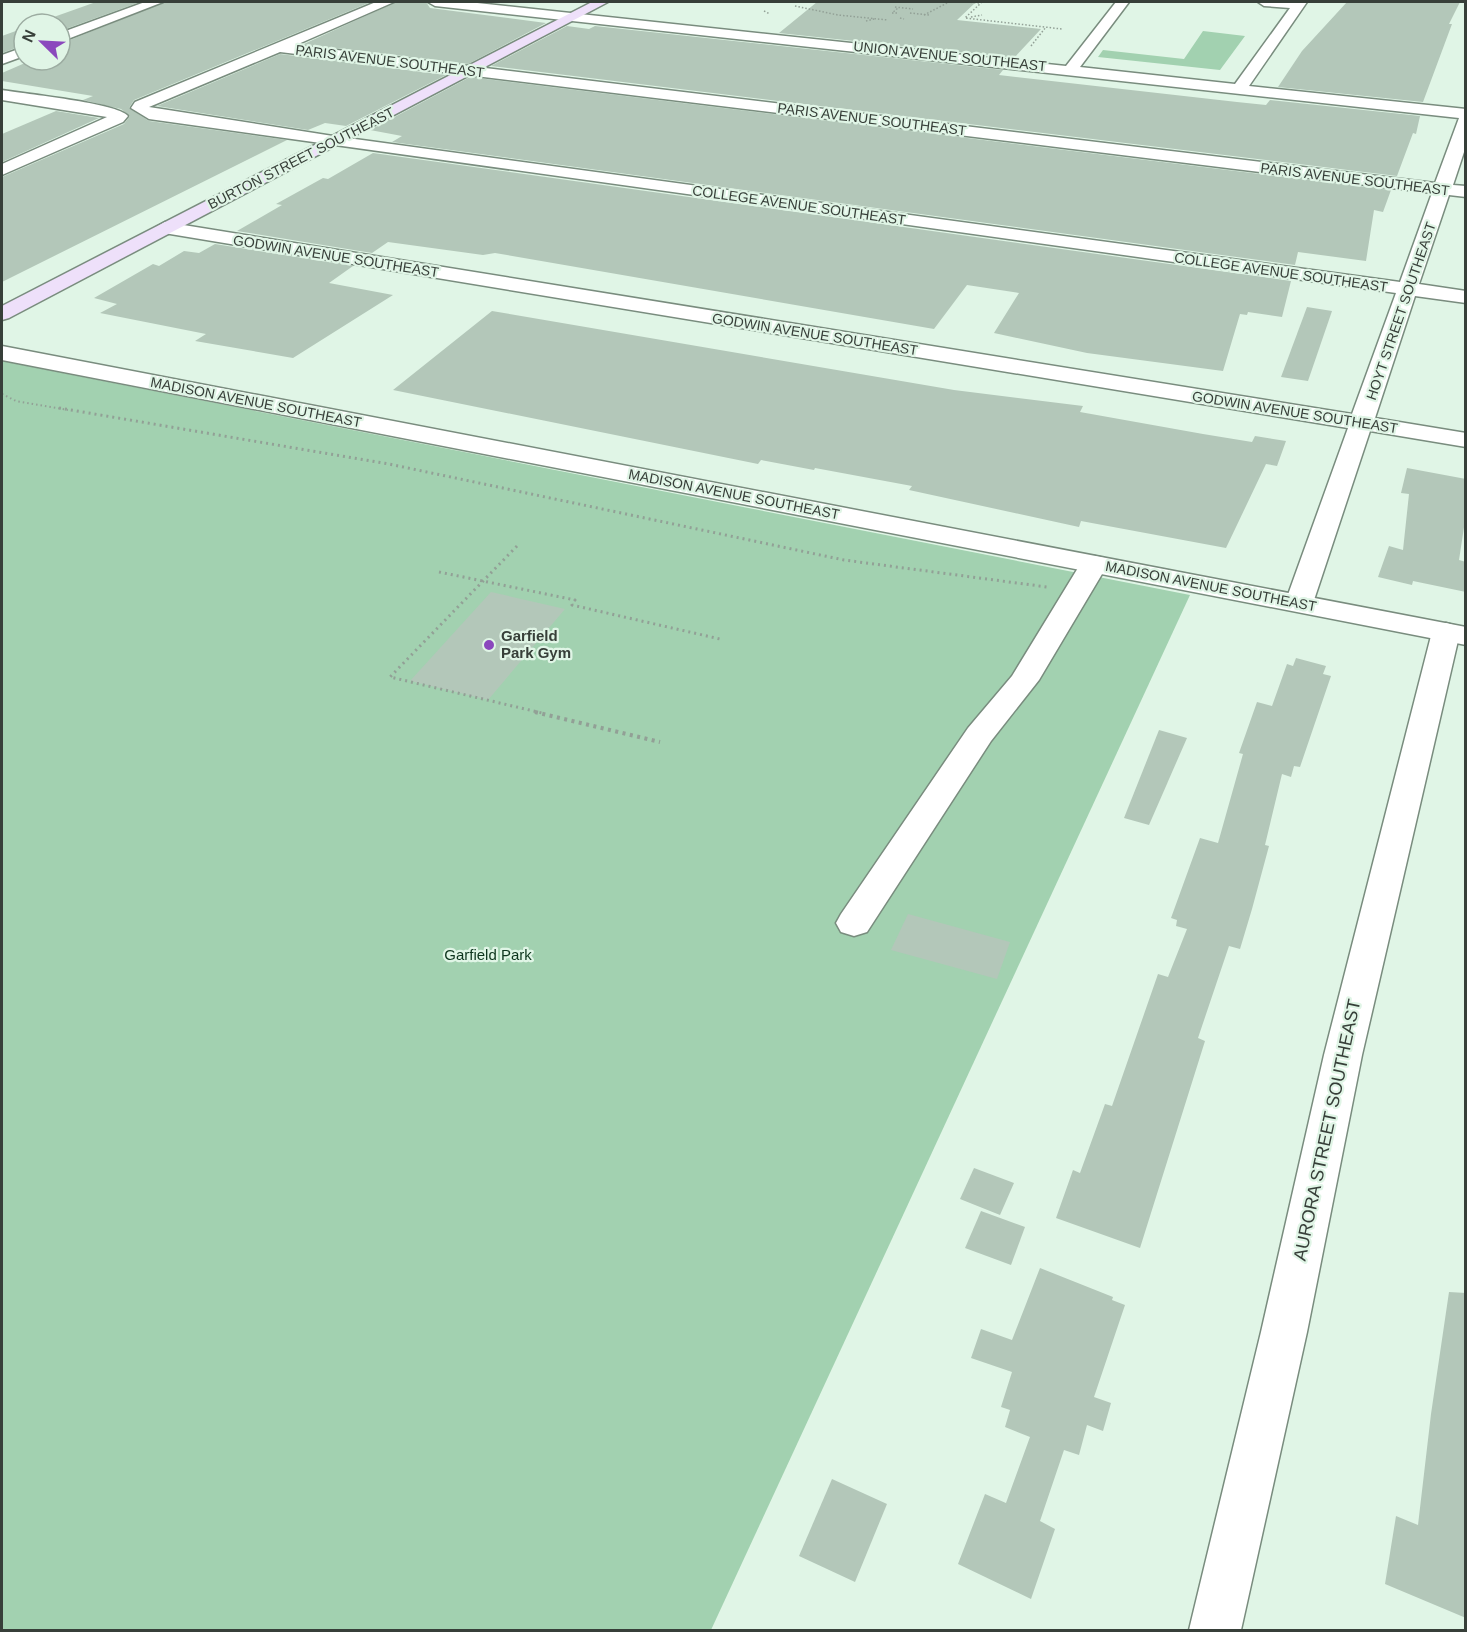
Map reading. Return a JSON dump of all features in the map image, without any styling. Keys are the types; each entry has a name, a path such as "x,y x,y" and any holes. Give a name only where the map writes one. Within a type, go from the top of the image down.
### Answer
{"main road":[{"name":"BURTON STREET SOUTHEAST","path":"2,314 595,4"}],"street":[{"path":"72,34 156,2"},
{"path":"279,48 387,2"},
{"name":"UNION AVENUE SOUTHEAST","path":"435,2 573,17 870,43"},
{"path":"531,2 595,4 870,43 1242,84 1466,114"},
{"path":"1074,65 1122,2"},
{"path":"1264,2 1300,3"},
{"path":"1242,84 1300,3"},
{"name":"PARIS AVENUE SOUTHEAST","path":"279,48 1466,192"},
{"name":"COLLEGE AVENUE SOUTHEAST","path":"279,48 141,105 139,108 149,114 333,141 1466,297"},
{"path":"1242,84 1466,103"},
{"path":"2,95 112,114 2,170"},
{"name":"HOYT STREET SOUTHEAST","path":"1299,603 1466,120"},
{"name":"GODWIN AVENUE SOUTHEAST","path":"165,228 1466,440"},
{"name":"MADISON AVENUE SOUTHEAST","path":"2,353 1456,634"},
{"path":"854,923 979,735 1024,680 1094,564"},
{"name":"AURORA STREET SOUTHEAST","path":"1215,1630 1284,1332 1343,1054 1456,634"}],"path":[{"path":"924,15 940,4 949,2"},
{"path":"967,2 981,2"},
{"path":"965,18 981,2"},
{"path":"795,6 888,20"},
{"path":"897,14 892,13 897,7 913,9"},
{"path":"764,11 770,14"},
{"path":"909,14 929,15"},
{"path":"965,18 982,15"},
{"path":"866,21 874,18"},
{"path":"900,18 904,19"},
{"path":"965,18 1062,28"},
{"path":"1027,51 1046,27"},
{"path":"2,394 16,400 118,420 411,468 844,560 1077,591"},
{"path":"517,546 390,677 660,742"},
{"path":"439,572 574,600 572,605 720,639"}],"green space":[{"path":"1203,31 1245,36 1220,70 1098,57 1103,50 1184,59"},
{"name":"Garfield Park","path":"2,361 1190,595 711,1630 2,1630"}],"building":[{"path":"96,2 140,2 72,27 72,12 68,12"},
{"path":"165,2 371,2 134,100 129,108 149,121 287,140 2,282 2,177 124,124 130,116 121,109 83,100 93,96 2,81 2,73 12,69 12,72 72,72 72,39"},
{"path":"396,2 426,2 430,8 546,23 468,64 304,44"},
{"path":"817,2 976,2 957,20 1041,29 1014,58 779,33"},
{"path":"1347,2 1460,2 1449,24 1452,24 1423,102 1278,87 1302,51"},
{"path":"567,26 589,29 595,26 1003,70 999,75 1237,102 1266,105 1270,100 1420,116 1416,134 1413,133 1397,176 491,66"},
{"path":"12,32 12,49 2,53 2,36"},
{"path":"280,54 446,75 346,126 325,123 308,130 157,106"},
{"path":"470,77 1391,190 1383,212 1374,210 1366,261 1298,252 1295,265 392,142 402,136 370,130"},
{"path":"56,111 99,118 2,162 2,134"},
{"path":"373,153 1291,281 1282,317 1248,312 1247,315 1240,314 1223,371 1087,353 994,333 1019,293 967,285 934,329 495,253 483,255 388,242 372,253 237,231 282,205 276,204 323,178 328,179"},
{"path":"215,244 353,266 329,283 393,295 293,358 195,341 206,334 100,313 117,304 94,298 153,264 159,266 184,251 199,253"},
{"path":"1307,307 1332,311 1308,381 1281,377"},
{"path":"492,311 954,390 1083,406 1080,412 1203,434 1252,442 1255,436 1286,441 1277,466 1266,464 1226,548 1081,521 1079,527 909,490 912,486 761,460 758,464 393,390"},
{"path":"1407,468 1466,479 1466,514 1459,560 1466,562 1466,592 1413,581 1412,585 1378,577 1389,546 1403,550 1409,494 1401,493"},
{"name":"Garfield Park Gym","path":"491,592 565,609 488,700 410,681"},
{"path":"1296,658 1326,666 1323,674 1331,676 1300,767 1294,766 1291,777 1282,774 1265,845 1269,846 1252,909 1240,949 1229,946 1198,1038 1205,1041 1140,1248 1056,1218 1073,1170 1080,1173 1105,1104 1112,1106 1158,974 1168,977 1187,929 1176,926 1177,920 1171,918 1200,838 1218,843 1243,754 1239,753 1257,702 1272,706 1287,664 1293,666"},
{"path":"1159,730 1187,738 1149,825 1124,818"},
{"path":"908,914 1010,942 997,979 891,950"},
{"path":"974,1168 1014,1183 1000,1215 960,1199"},
{"path":"981,1211 1025,1227 1011,1265 965,1248"},
{"path":"1040,1268 1113,1297 1112,1300 1125,1305 1094,1397 1111,1403 1103,1431 1087,1425 1079,1455 1064,1450 1040,1521 1055,1529 1031,1599 958,1564 985,1494 1006,1503 1030,1437 1005,1427 1010,1410 1001,1407 1012,1372 971,1358 981,1329 1012,1340"},
{"path":"1449,1292 1466,1293 1466,1618 1385,1584 1396,1516 1418,1525"},
{"path":"832,1479 887,1504 855,1582 799,1556"}],"place":[{"name":"Garfield Park Gym","path":"489,645"}]}
